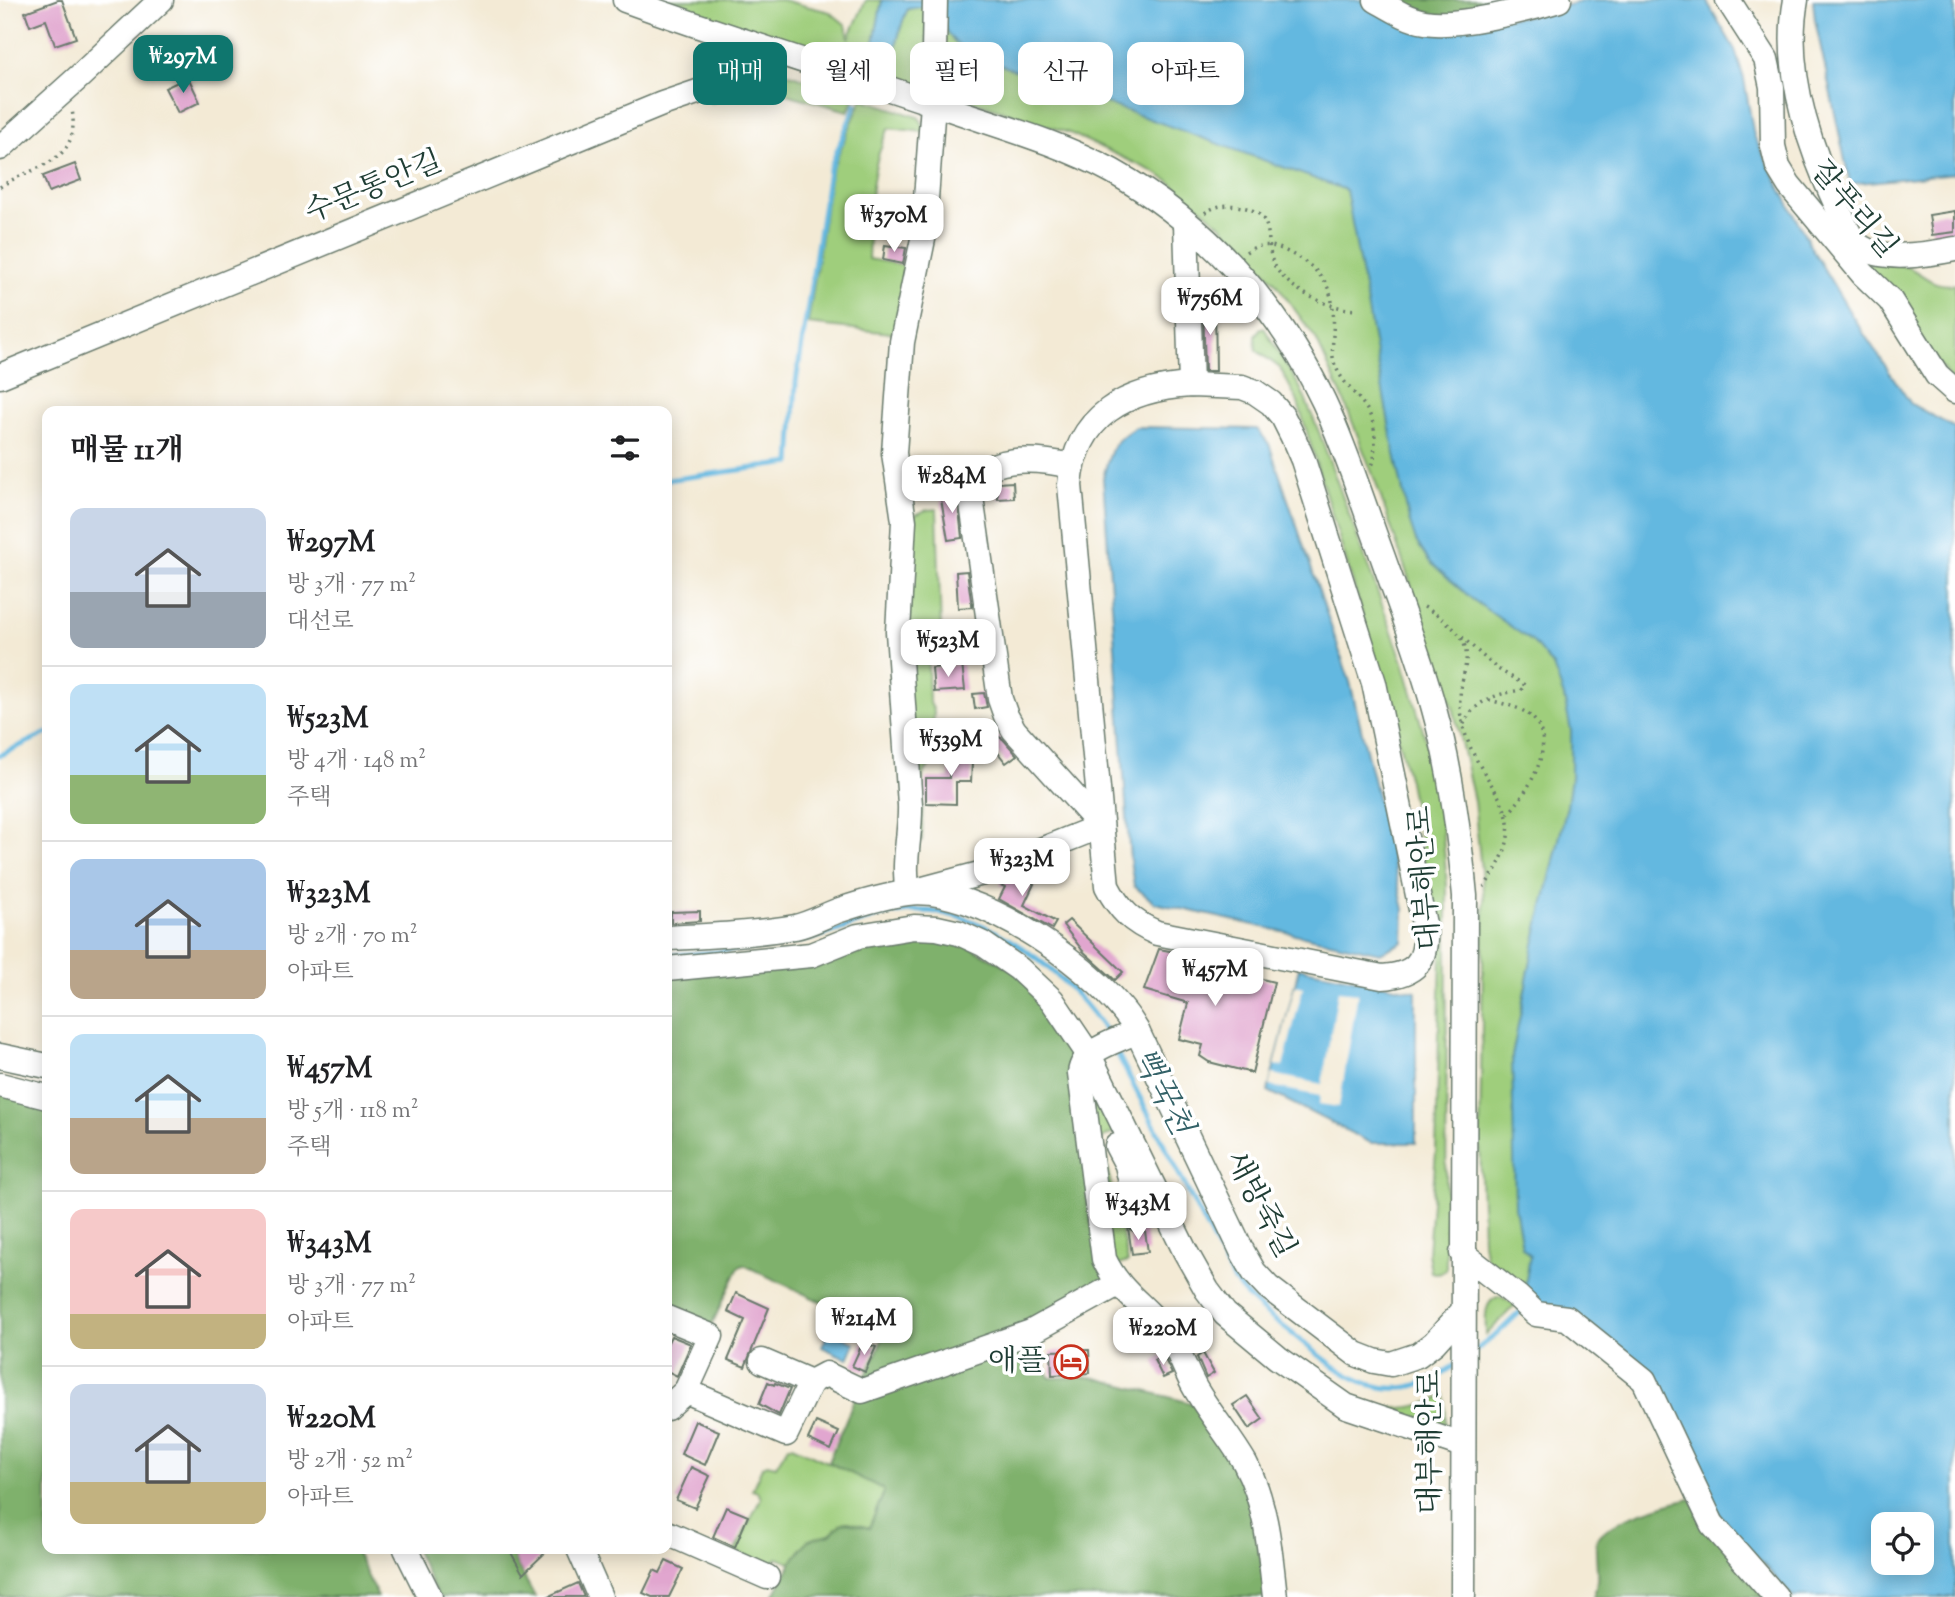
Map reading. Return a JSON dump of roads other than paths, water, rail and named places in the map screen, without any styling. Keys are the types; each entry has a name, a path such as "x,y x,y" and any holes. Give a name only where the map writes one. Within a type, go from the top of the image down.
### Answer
{"street":[{"path":"0,148 161,0"},
{"name":"대부해안로","path":"625,0 746,42"},
{"path":"933,42 934,0"},
{"path":"1376,0 1409,18 1448,24 1537,7 1559,0"},
{"name":"잘푸리길","path":"1728,0 1759,46 1769,71 1773,146 1778,167 1789,185 1863,274 1889,300 1937,375 1955,391"},
{"name":"잘푸리길","path":"1796,0 1793,18 1793,62 1806,125 1825,180 1850,235 1859,246 1874,253 1924,255 1955,249"},
{"path":"1759,46 1793,62"},
{"name":"대부해안로","path":"787,56 910,96"},
{"name":"수문통안길","path":"0,376 662,104 693,94"},
{"path":"933,105 923,240 902,342 894,453 904,521 898,632 910,805 906,870 908,892 983,873 1101,826 1014,730 1006,716 1000,699 971,498 971,485 978,475 998,465 1050,461 1072,466"},
{"name":"대부해안로","path":"936,105 1053,144 1110,170 1194,220 1248,281 1300,355 1325,404 1402,611 1434,708 1460,840 1465,896 1462,1597"},
{"path":"1191,385 1194,220"},
{"name":"대부해안로","path":"1165,387 1242,387 1271,403 1283,417 1303,460 1381,712 1425,929 1426,944 1421,961 1409,971 1382,977 1157,933 1126,916 1114,902 1107,886 1101,826 1070,485 1072,466 1079,444 1089,427 1104,412 1143,393 1165,387"},
{"name":"새방죽길","path":"672,938 797,927 840,910 908,892 956,898 977,904 1031,933 1062,954 1116,1002 1242,1251 1254,1272 1268,1287 1356,1354 1382,1363 1400,1363 1418,1354 1462,1322"},
{"path":"672,969 811,955 858,936 914,927 959,933 983,944 1019,969 1052,1000 1091,1054 1185,1251 1207,1290 1226,1314 1294,1371 1346,1406 1463,1434"},
{"path":"1133,1033 1091,1054 1081,1064 1101,1248 1118,1284 1155,1318 1171,1339 1193,1385 1244,1462 1259,1495 1265,1518 1275,1597"},
{"path":"0,1056 42,1065"},
{"path":"0,1085 42,1096"},
{"path":"1127,1133 1114,1140 1127,1165 1139,1218"},
{"path":"1462,1253 1527,1305 1567,1318 1644,1380 1712,1524 1776,1597"},
{"path":"686,1391 786,1434 810,1382 826,1374 862,1391 1031,1332 1118,1284"},
{"path":"672,1320 710,1336 686,1391 672,1404"},
{"path":"762,1361 810,1382"},
{"path":"672,1535 767,1577"},
{"path":"408,1554 430,1597"},
{"path":"581,1554 600,1597"}],"water":[{"path":"882,0 927,0 927,6 908,9 896,45 896,42 874,42"},
{"path":"943,0 1361,0 1411,24 1521,17 1587,0 1706,0 1735,50 1744,79 1754,136 1812,249 1852,316 1911,404 1955,428 1955,1597 1793,1597 1714,1509 1651,1378 1540,1308 1524,1292 1530,1256 1522,1247 1515,1207 1512,1056 1534,944 1567,806 1571,777 1571,731 1564,697 1553,666 1534,643 1472,599 1429,561 1416,541 1392,440 1346,190 1111,105 1113,42 1018,42 1018,71 1004,66 1004,42 955,42 945,26"},
{"path":"1813,0 1955,2 1955,173 1850,184"},
{"path":"1136,427 1257,429 1269,444 1350,682 1404,909 1403,942 1380,953 1155,903 1134,886 1103,478 1116,442"},
{"path":"1299,968 1416,991 1416,1143 1371,1143 1268,1091"},
{"path":"829,1331 855,1343 848,1359 822,1347"}],"waterway":[{"path":"672,479 791,463 796,382 829,171 856,105"},
{"path":"0,755 42,735"},
{"name":"뻑꾹천","path":"672,955 799,941 897,913 940,913 969,920 1025,950 1073,991 1109,1037"},
{"name":"뻑꾹천","path":"1115,1049 1234,1281 1255,1303 1333,1365 1370,1384 1389,1388 1410,1387 1455,1365"},
{"name":"뻑꾹천","path":"0,1069 42,1079"},
{"name":"뻑꾹천","path":"1472,1353 1523,1309"}],"place":[{"name":"애플","path":"1071,1362"}]}
